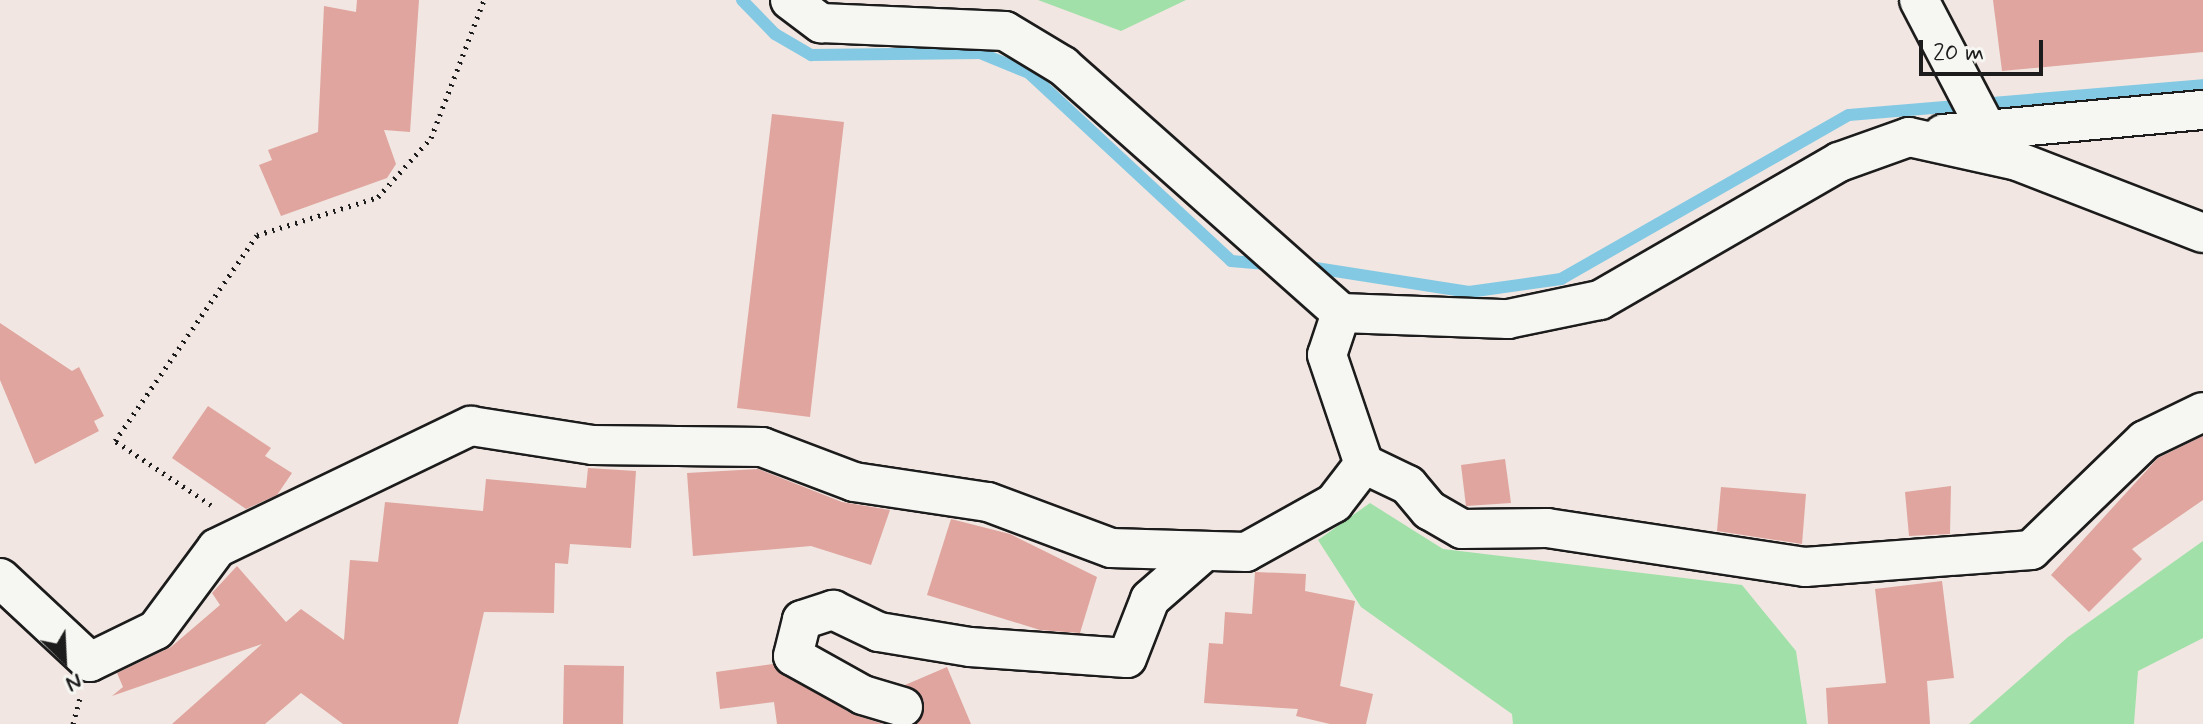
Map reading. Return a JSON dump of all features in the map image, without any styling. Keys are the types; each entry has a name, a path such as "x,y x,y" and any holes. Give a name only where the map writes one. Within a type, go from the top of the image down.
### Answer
{"street":[{"path":"790,0 821,23 1005,31 1063,66 1341,313 1508,319 1600,300 1839,162 1909,137 2203,110"},
{"path":"1919,0 1987,130"},
{"path":"1909,137 2017,161 2203,233"},
{"path":"1341,313 1327,355 1364,464 1408,485 1429,510 1462,529 1547,528 1805,567 2031,550 2145,440 2203,412"},
{"path":"0,578 90,662 156,630 217,548 471,426 593,445 762,447 854,482 988,502 1111,548 1246,552 1334,503 1364,464"},
{"path":"903,707 863,695 793,656 802,620 833,610 879,632 970,647 1127,658 1150,599 1205,551"}],"path":[{"path":"237,539 216,508 115,441 257,235 378,197 431,138 484,0"}],"green space":[{"path":"1038,0 1186,0 1121,31"},
{"path":"1370,503 1443,549 1742,585 1796,651 1807,724 1513,724 1512,714 1361,607 1318,540"},
{"path":"2203,541 2203,638 2138,671 2134,724 1969,724 2068,637"}],"building":[{"path":"357,0 419,0 410,132 384,130 396,164 387,178 281,216 259,165 272,160 268,150 318,132 324,6 356,12"},
{"path":"1993,0 2203,0 2203,52 2002,71"},
{"path":"772,114 844,122 810,417 737,408"},
{"path":"0,323 72,371 79,367 104,416 94,421 99,431 35,464 0,380"},
{"path":"208,406 271,448 265,456 292,473 277,495 246,509 172,458"},
{"path":"2203,436 2203,500 2132,549 2142,559 2089,612 2051,575 2158,458"},
{"path":"1505,459 1511,503 1466,506 1461,465"},
{"path":"588,468 636,471 631,548 570,544 568,564 555,563 554,613 484,612 458,724 343,724 301,693 265,724 172,724 262,644 112,696 123,687 117,673 171,647 220,605 212,593 237,566 286,622 301,609 344,640 350,560 378,562 385,502 483,511 486,479 586,488"},
{"path":"758,469 842,502 890,510 871,565 811,546 693,556 687,473"},
{"path":"1951,486 1950,534 1909,536 1905,492"},
{"path":"1721,487 1806,494 1802,544 1717,531"},
{"path":"951,519 1010,534 1097,577 1080,633 1040,630 927,595"},
{"path":"1255,572 1306,574 1305,591 1355,601 1340,686 1373,694 1366,724 1330,724 1296,716 1298,709 1204,703 1209,643 1223,644 1225,612 1252,614"},
{"path":"1942,581 1954,678 1927,681 1930,724 1828,724 1826,688 1886,683 1875,589"},
{"path":"773,664 852,714 883,724 777,724 774,702 720,709 716,672"},
{"path":"564,665 624,666 623,724 563,724"},
{"path":"947,667 971,724 916,724 924,701 905,685"}],"waterway":[{"path":"742,0 775,34 811,55 980,53 1029,73 1231,261 1269,264"},
{"path":"1303,266 1469,292 1561,279 1849,115 2203,85"}]}
